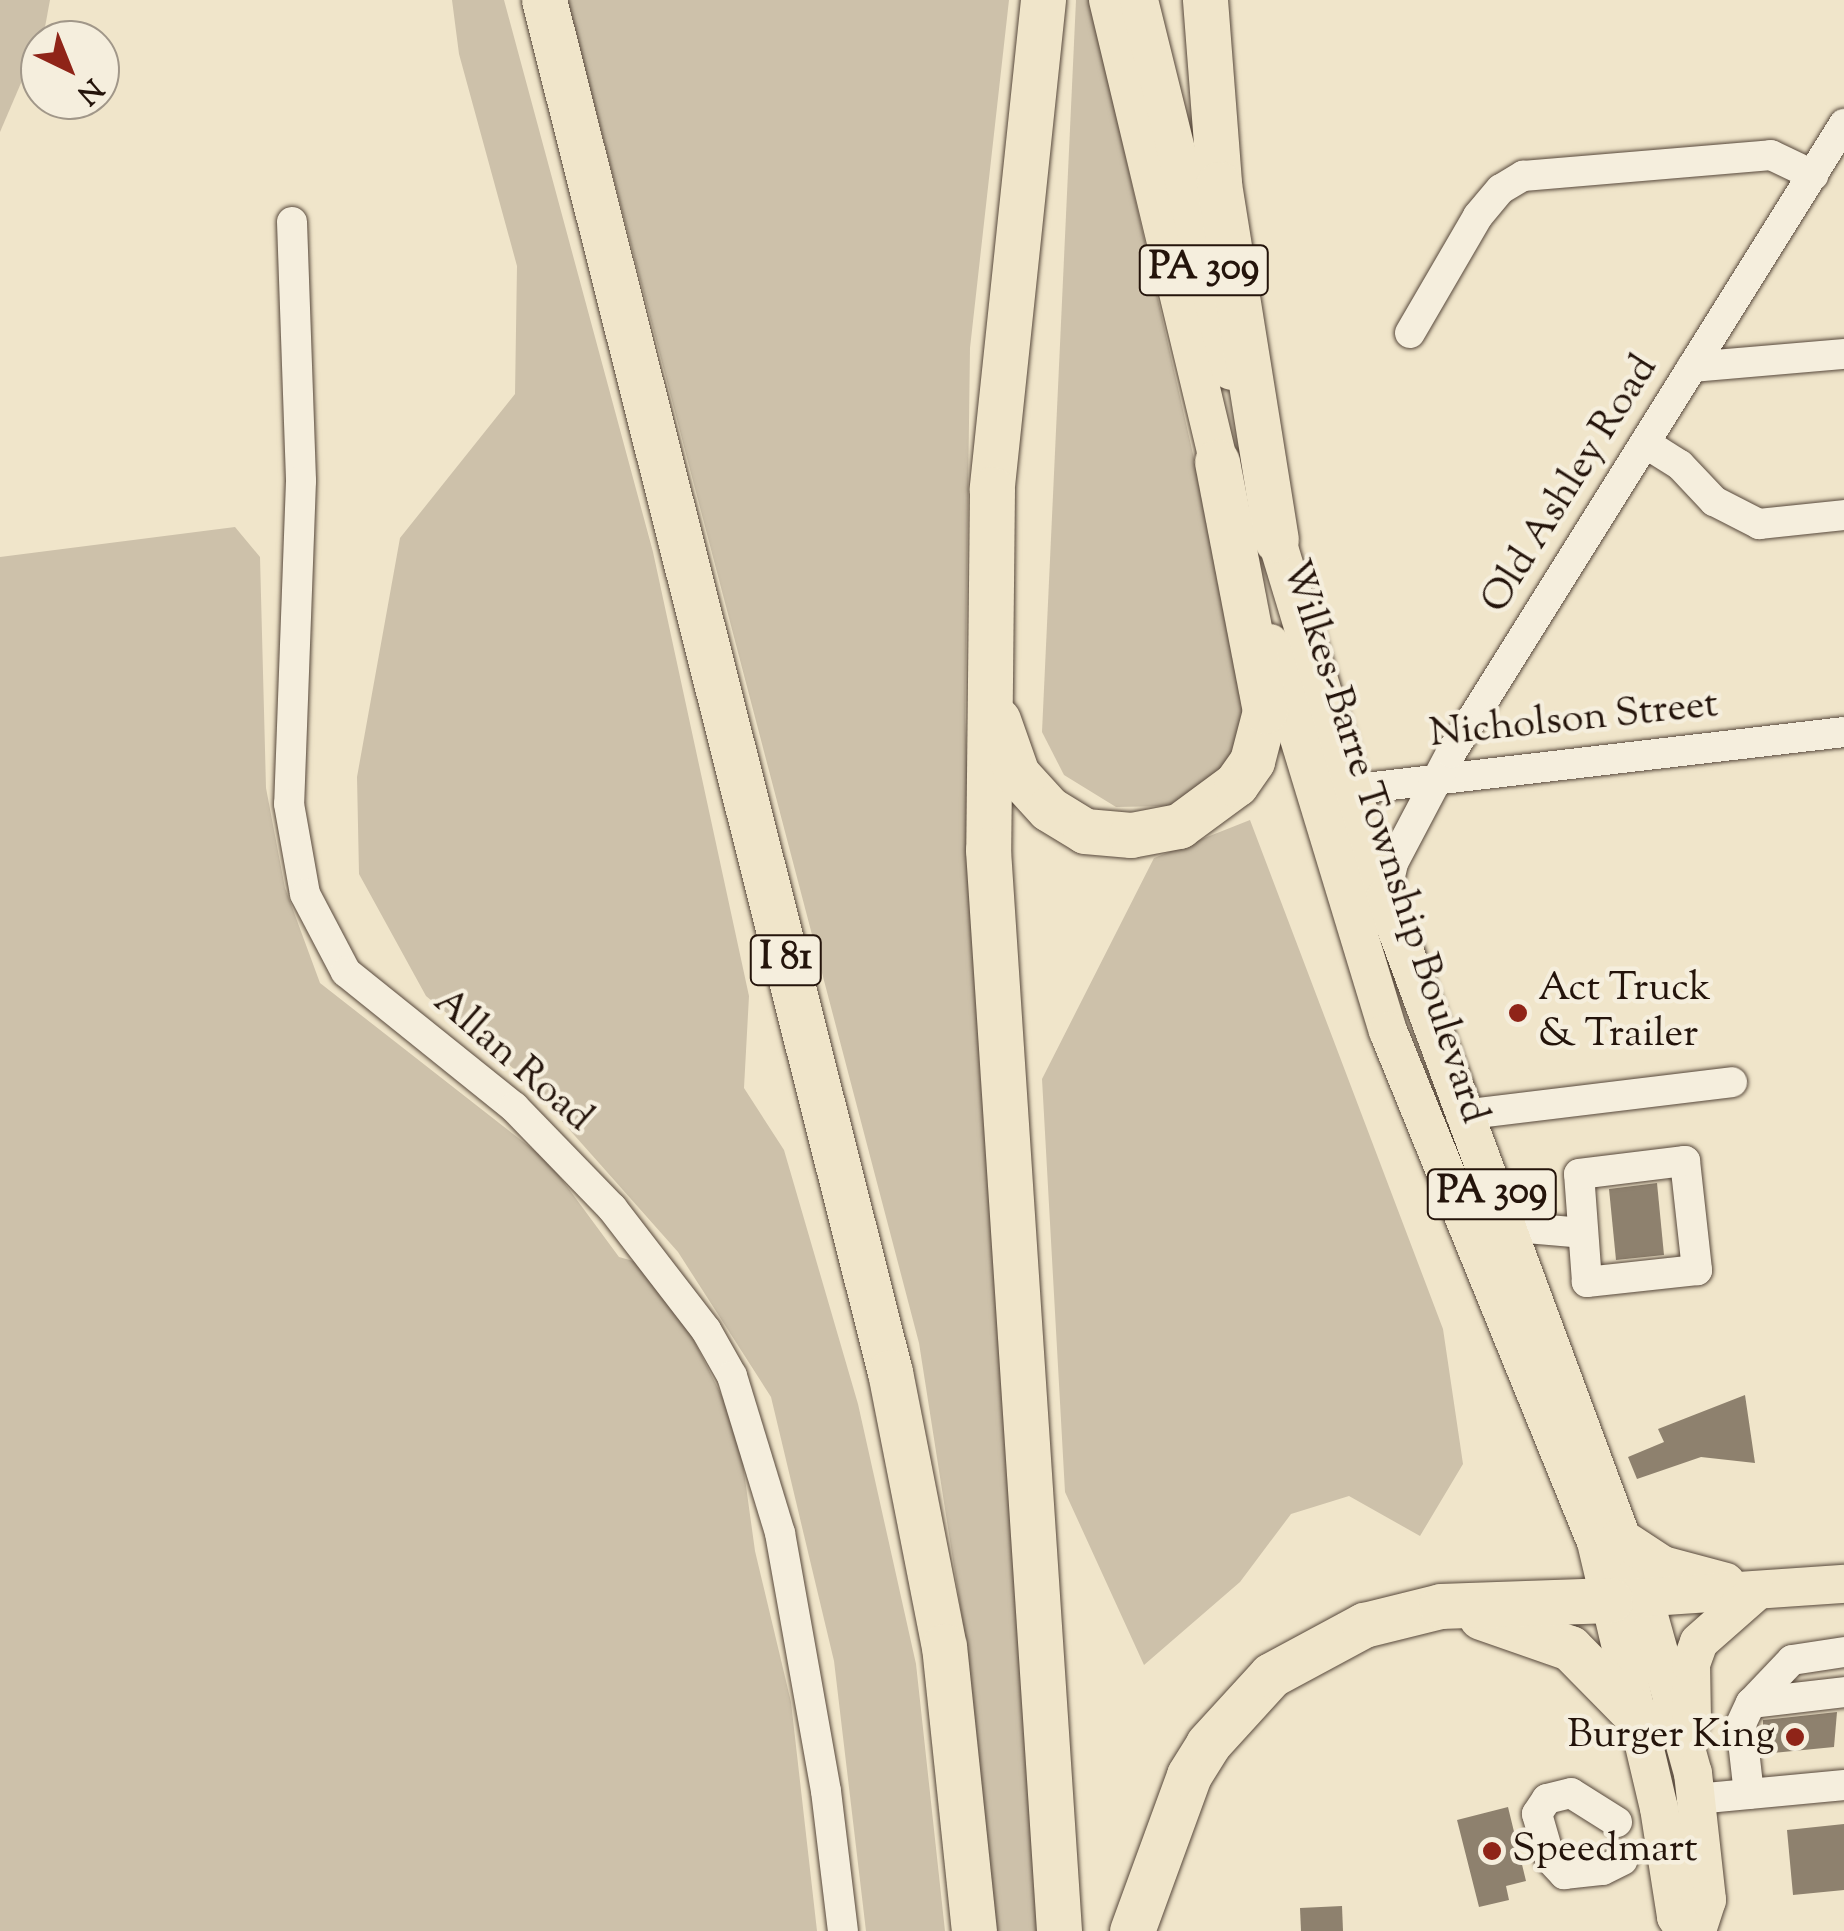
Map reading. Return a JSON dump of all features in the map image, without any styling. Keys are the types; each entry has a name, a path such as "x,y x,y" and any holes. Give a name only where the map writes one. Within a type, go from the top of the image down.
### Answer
{"highway":[{"name":"I 81","path":"544,0 890,1372 944,1646 974,1931"},
{"path":"1043,0 1006,313 992,489 988,850 1000,1082 1059,1931"},
{"path":"1205,0 1218,184 1276,539"},
{"path":"990,646 1008,754 1034,794 1065,822 1110,836 1155,833 1220,801 1252,761 1265,711 1217,462"},
{"path":"1132,1931 1176,1801 1208,1744 1241,1702 1303,1653 1364,1625 1441,1606 1627,1599"},
{"path":"1441,1606 1570,1648 1640,1719"}],"main road":[{"name":"PA 309","path":"1108,0 1217,462"},
{"name":"PA 309","path":"1138,0 1276,539"},
{"name":"Wilkes-Barre Township Boulevard","path":"1217,462 1331,792 1385,898 1461,1115 1620,1537 1640,1719 1676,1916 1685,1931"},
{"name":"Wilkes-Barre Township Boulevard","path":"1276,539 1388,1031 1596,1542 1627,1599 1694,1786 1707,1900 1698,1931"},
{"path":"1620,1537 1663,1566 1756,1592"},
{"path":"1627,1599 1844,1584"},
{"path":"1694,1786 1690,1664 1713,1624 1756,1592"}],"street":[{"name":"Old Ashley Road","path":"1385,898 1393,863 1440,775 1844,124"},
{"path":"1410,332 1478,216 1501,189 1522,176 1771,155 1813,175"},
{"name":"Allan Road","path":"292,222 301,481 289,804 304,894 346,972 514,1106 588,1182 694,1315 732,1376 780,1533 844,1931"},
{"path":"1692,367 1844,354"},
{"path":"1645,443 1680,465 1714,501 1759,524 1844,515"},
{"name":"Nicholson Street","path":"1331,792 1440,775 1844,732"},
{"path":"1461,1115 1732,1082"},
{"path":"1685,1161 1697,1270 1587,1282 1582,1233 1579,1174 1685,1161"},
{"path":"1504,1226 1582,1233"},
{"path":"1523,1276 1538,1255 1582,1233"},
{"path":"1749,1794 1740,1724 1750,1703 1792,1660 1844,1652"},
{"path":"1750,1703 1844,1692"},
{"path":"1694,1786 1749,1794 1844,1786"},
{"path":"1617,1822 1571,1793 1547,1799 1537,1814 1550,1859 1564,1874 1603,1870 1623,1860 1668,1860"},
{"path":"1617,1822 1659,1808"},
{"path":"1617,1822 1613,1850 1623,1860"}],"shaded area":[{"path":"0,0 50,0 46,20 20,20 20,85 0,132"},
{"path":"452,0 504,0 653,552 749,996 744,1088 784,1150 858,1404 916,1664 945,1931 866,1931 834,1661 771,1397 678,1252 520,1074 426,996 359,874 357,777 400,538 515,394 517,266 459,54"},
{"path":"567,0 1009,0 970,348 965,717 980,1074 1019,1485 1046,1931 991,1931 969,1662 919,1343"},
{"path":"1076,0 1090,0 1247,692 1244,745 1218,784 1169,806 1116,807 1064,775 1042,732"},
{"path":"235,527 260,557 266,788 285,888 320,983 549,1162 619,1257 637,1262 673,1299 738,1428 755,1551 791,1702 817,1931 0,1931 0,557"},
{"path":"1250,820 1443,1329 1463,1464 1420,1536 1349,1496 1291,1514 1240,1582 1144,1665 1065,1492 1042,1079 1154,858"}],"building":[{"path":"1657,1183 1664,1255 1616,1260 1609,1189"},
{"path":"1745,1395 1755,1463 1701,1457 1637,1479 1628,1457 1664,1442 1658,1429"},
{"name":"Burger King","path":"1837,1712 1834,1747 1763,1754 1763,1720"},
{"name":"Speedmart","path":"1508,1807 1526,1881 1506,1886 1509,1900 1479,1907 1457,1820"},
{"path":"1844,1824 1844,1890 1793,1895 1787,1830"},
{"path":"1342,1906 1343,1931 1301,1931 1300,1908"}],"place":[{"name":"Act Truck & Trailer","path":"1518,1013"},
{"name":"Burger King","path":"1795,1737"},
{"name":"Speedmart","path":"1492,1851"}]}
